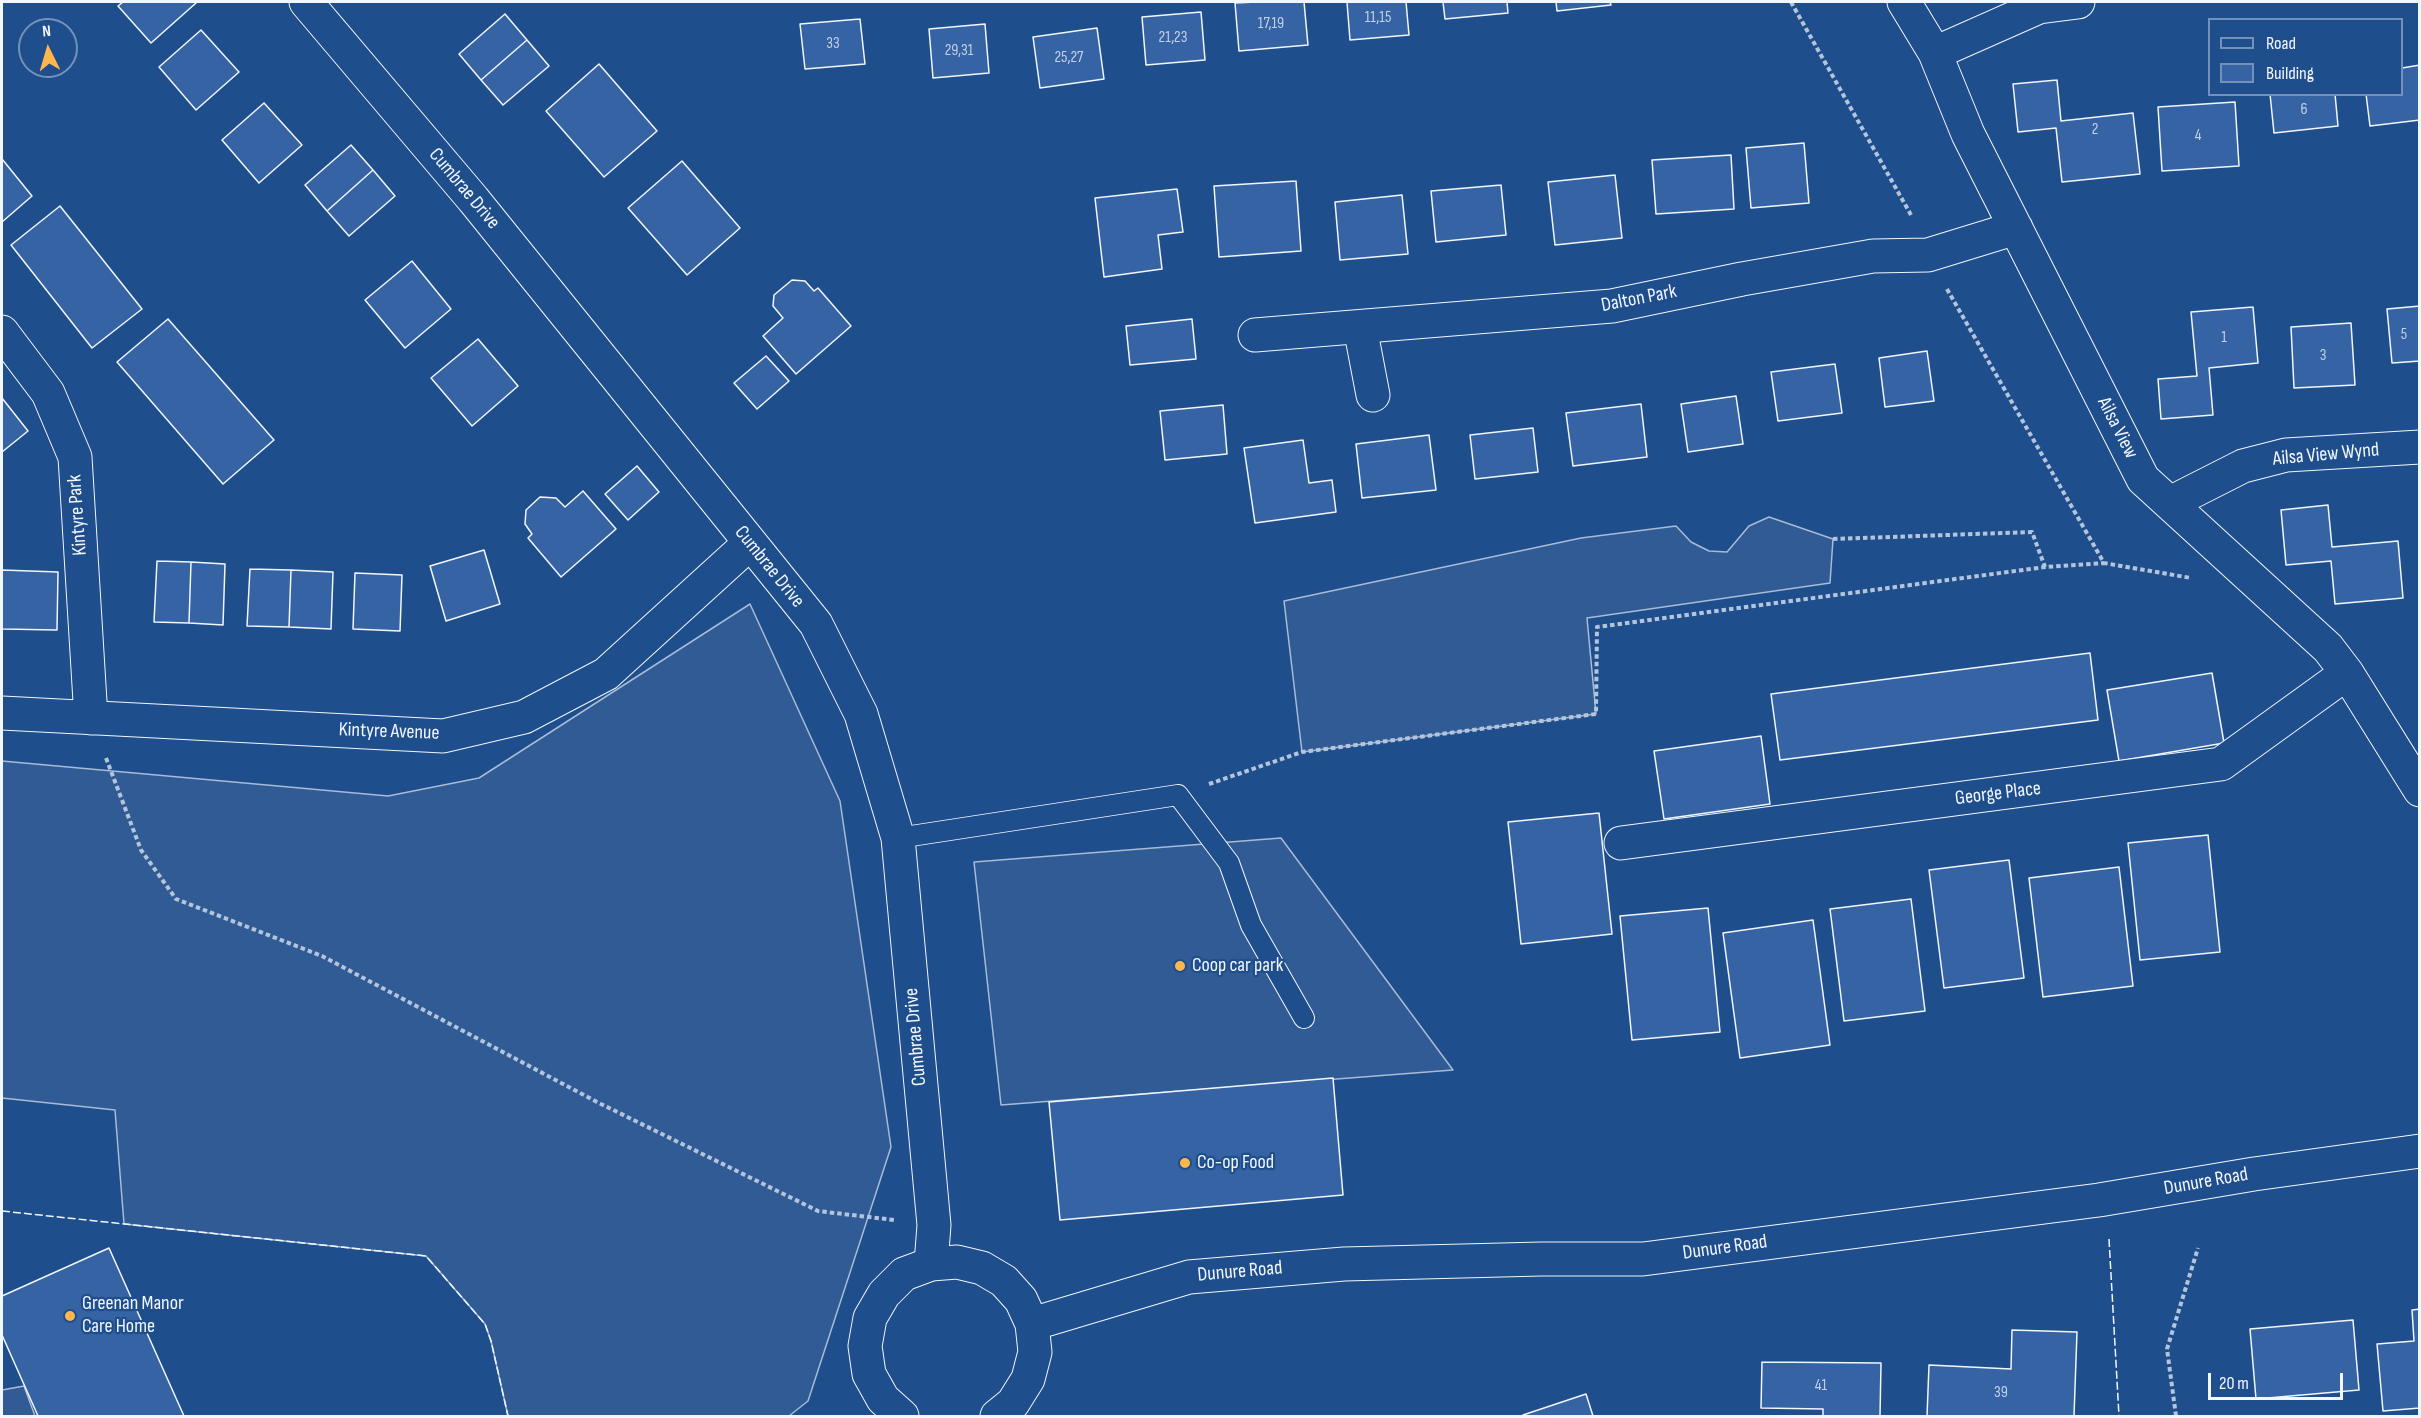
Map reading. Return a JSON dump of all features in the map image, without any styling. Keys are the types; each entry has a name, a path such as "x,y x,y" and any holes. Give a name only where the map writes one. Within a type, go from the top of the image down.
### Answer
{"street":[{"name":"Cumbrae Drive","path":"306,2 473,199 816,624 861,714 898,838 934,1225 931,1264"},
{"name":"Ailsa View","path":"1904,2 1935,53 1968,134 2143,479 2328,648 2347,673 2420,790"},
{"path":"1935,53 2039,8 2078,2"},
{"name":"Dalton Park","path":"1255,336 1612,306 1742,279 1873,256 1928,255 2016,228"},
{"path":"1360,327 1373,395"},
{"name":"Kintyre Park","path":"2,332 48,393 75,457 91,718"},
{"name":"Ailsa View Wynd","path":"2170,503 2243,466 2286,455 2420,447"},
{"name":"Kintyre Avenue","path":"2,713 443,736 524,717 606,674 750,543"},
{"name":"George Place","path":"1621,843 2221,765 2347,673"},
{"name":"Dunure Road","path":"1032,1324 1189,1277 1344,1264 1541,1258 1643,1259 2099,1200 2254,1174 2420,1151"},
{"path":"902,1416 883,1399 869,1374 865,1346 870,1318 884,1294 904,1274 931,1264 957,1262 982,1268 1004,1281 1021,1300 1032,1324 1035,1352 1028,1379 1013,1403 997,1416"}],"lane":[{"path":"898,838 1178,795 1229,862 1251,925 1305,1018"}],"path":[{"path":"1791,2 1909,210 1928,255 2104,563"},
{"path":"1833,539 2031,532 2045,567"},
{"path":"1178,795 1302,752 1596,714 1597,627 2045,567 2104,563 2195,579"},
{"path":"91,718 141,850 177,899 322,956 597,1102 818,1211 934,1225"},
{"path":"2176,1416 2167,1349 2198,1248"}],"shaded area":[{"path":"1769,517 1833,539 1830,583 1587,618 1596,714 1302,752 1284,601 1581,538 1676,526 1691,542 1709,551 1727,552 1749,526"},
{"path":"750,604 840,801 891,1147 808,1401 789,1416 508,1416 485,1324 426,1256 124,1224 115,1110 2,1098 2,761 388,796 479,778"},
{"name":"Coop car park","path":"1281,838 1453,1070 1001,1105 974,862"},
{"path":"24,1386 35,1416 2,1416 2,1390"}],"building":[{"path":"123,2 196,3 151,43 118,6"},
{"path":"1304,2 1308,45 1239,51 1235,3"},
{"path":"1347,2 1406,2 1409,35 1350,40"},
{"path":"1443,2 1507,2 1508,13 1445,19"},
{"path":"1556,2 1610,2 1611,5 1557,11"},
{"path":"1201,12 1205,60 1146,65 1142,17"},
{"path":"505,14 527,40 481,80 459,54"},
{"path":"860,19 865,64 805,69 800,24"},
{"path":"985,24 989,73 933,78 929,29"},
{"path":"1097,28 1104,79 1040,88 1033,37"},
{"path":"201,30 239,72 196,110 159,67"},
{"path":"527,40 549,66 503,105 481,80"},
{"path":"599,64 657,131 604,177 546,111"},
{"path":"2420,65 2420,120 2370,126 2366,96 2403,96 2403,68"},
{"path":"2057,80 2061,121 2133,113 2140,174 2062,182 2056,128 2018,132 2013,84"},
{"path":"2270,96 2335,96 2338,126 2274,133"},
{"path":"2235,102 2239,166 2162,171 2158,107"},
{"path":"264,103 302,145 259,183 222,140"},
{"path":"1804,143 1809,203 1751,208 1746,148"},
{"path":"351,145 373,170 327,211 305,185"},
{"path":"1731,155 1734,209 1656,214 1652,160"},
{"path":"2,159 32,196 2,222"},
{"path":"682,161 740,228 687,275 628,208"},
{"path":"373,170 395,196 349,236 327,211"},
{"path":"1615,175 1622,238 1555,245 1548,182"},
{"path":"1296,181 1301,251 1219,257 1214,186"},
{"path":"1501,185 1506,235 1436,242 1431,191"},
{"path":"1177,189 1183,232 1158,235 1162,269 1104,277 1095,198"},
{"path":"1402,195 1408,254 1340,260 1335,202"},
{"path":"60,206 142,309 92,348 11,245"},
{"path":"412,261 451,309 405,348 365,300"},
{"path":"792,280 805,281 814,291 818,288 851,326 796,374 763,336 783,318 773,306 774,295"},
{"path":"2420,306 2420,361 2392,363 2387,309"},
{"path":"2253,307 2258,363 2209,368 2213,415 2161,419 2158,379 2197,376 2191,312"},
{"path":"168,319 274,440 223,484 117,362"},
{"path":"1192,319 1196,359 1130,365 1126,326"},
{"path":"2351,323 2355,385 2294,388 2291,327"},
{"path":"478,339 518,386 472,426 431,378"},
{"path":"1927,351 1934,401 1885,407 1879,358"},
{"path":"766,356 789,381 757,409 734,383"},
{"path":"1835,364 1842,413 1778,421 1771,372"},
{"path":"1736,396 1743,444 1688,452 1681,404"},
{"path":"2,398 28,431 2,452"},
{"path":"1641,404 1647,457 1573,466 1566,413"},
{"path":"1223,405 1227,454 1165,460 1160,411"},
{"path":"1533,428 1538,472 1475,479 1470,435"},
{"path":"1429,435 1436,490 1362,498 1356,444"},
{"path":"1303,440 1309,483 1332,480 1336,512 1255,523 1244,448"},
{"path":"637,466 659,492 628,520 605,494"},
{"path":"583,491 616,529 561,577 528,538 532,534 525,524 526,510 540,497 556,498 565,507"},
{"path":"2328,505 2332,547 2398,541 2403,598 2335,604 2331,561 2286,565 2281,510"},
{"path":"484,550 500,604 446,621 430,566"},
{"path":"157,561 191,562 189,623 154,622"},
{"path":"191,562 225,564 223,625 189,623"},
{"path":"250,569 291,570 289,627 247,626"},
{"path":"2,570 58,572 57,630 2,629"},
{"path":"291,570 333,572 331,629 289,627"},
{"path":"355,573 402,575 400,631 353,629"},
{"path":"2090,653 2098,720 1780,760 1771,694"},
{"path":"2212,673 2224,743 2119,761 2107,690"},
{"path":"1761,736 1770,804 1664,819 1654,751"},
{"path":"1599,813 1612,934 1521,944 1508,822"},
{"path":"2208,835 2220,952 2140,960 2128,843"},
{"path":"2009,860 2024,978 1944,988 1929,870"},
{"path":"2119,867 2133,986 2043,997 2029,878"},
{"path":"1911,899 1925,1011 1844,1021 1830,909"},
{"path":"1708,908 1720,1032 1632,1040 1620,916"},
{"path":"1813,920 1830,1045 1740,1058 1723,933"},
{"path":"1333,1078 1343,1195 1060,1220 1049,1102"},
{"name":"Greenan Manor Care Home","path":"109,1248 184,1416 38,1416 2,1335 2,1296"},
{"path":"2420,1309 2420,1408 2383,1411 2377,1344 2414,1341 2412,1310"},
{"path":"2353,1320 2359,1390 2256,1399 2250,1329"},
{"path":"2012,1330 2077,1332 2074,1416 1927,1416 1929,1365 2011,1369"},
{"path":"1762,1362 1881,1363 1880,1416 1823,1416 1823,1409 1761,1408"},
{"path":"1586,1394 1593,1416 1523,1416 1523,1415"}],"fence":[{"path":"2,1211 426,1256 485,1324 508,1416"},
{"path":"2109,1239 2119,1416"}],"place":[{"name":"Coop car park","path":"1180,966"},
{"name":"Co-op Food","path":"1185,1163"},
{"name":"Greenan Manor Care Home","path":"70,1316"}]}
